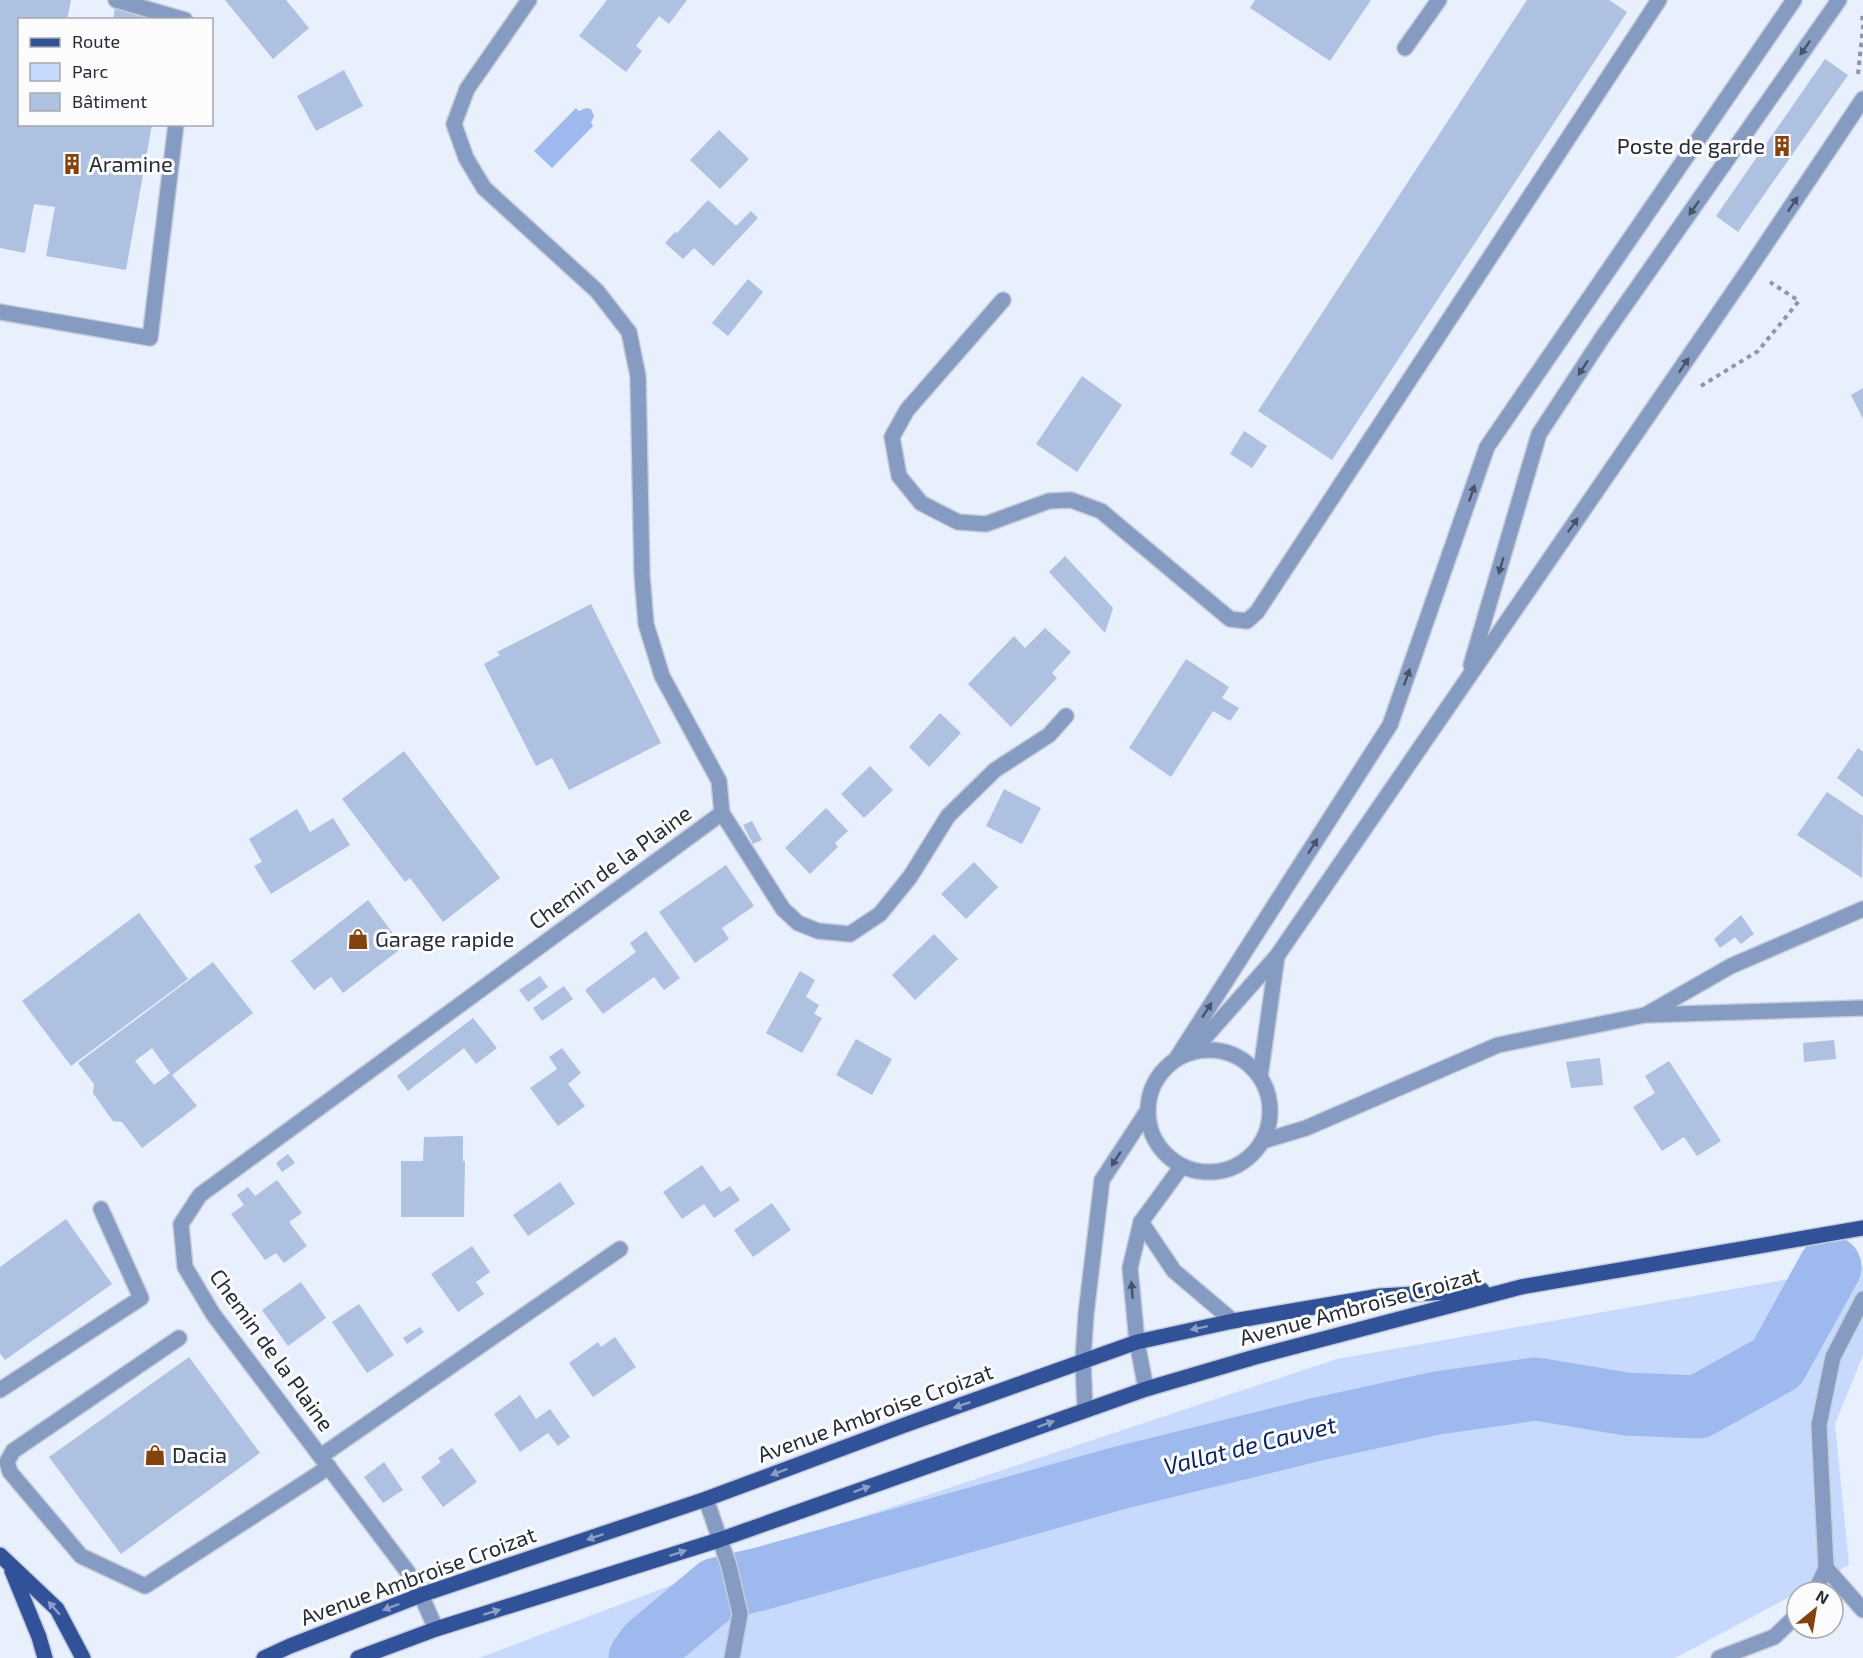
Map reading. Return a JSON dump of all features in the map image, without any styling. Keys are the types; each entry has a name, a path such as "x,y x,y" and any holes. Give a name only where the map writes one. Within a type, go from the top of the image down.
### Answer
{"main road":[{"name":"Avenue Ambroise Croizat","path":"358,1658 436,1629 719,1540 1146,1389 1255,1357 1521,1287 1863,1228"},
{"name":"Avenue Ambroise Croizat","path":"264,1658 421,1595 706,1499 1137,1342 1233,1321 1380,1296 1521,1287"},
{"path":"5,1560 39,1636 45,1658"},
{"path":"5,1560 57,1609 83,1658"}],"street":[{"path":"116,0 178,18"},
{"name":"Chemin de la Plaine","path":"436,1629 421,1595 386,1542 213,1314 185,1267 181,1224 200,1195 722,813 719,781 663,676 646,624 642,575 639,376 629,332 597,291 483,188 466,158 454,124 467,89 529,0"},
{"path":"1405,48 1438,0"},
{"path":"1003,300 907,410 892,437 899,476 921,503 958,522 986,524 1049,501 1071,500 1101,511 1230,619 1247,621 1257,612 1659,0"},
{"path":"1176,1059 1192,1052 1211,1049 1231,1053 1247,1063 1260,1077 1268,1092 1271,1108 1269,1125 1263,1141 1252,1156 1237,1166 1219,1172 1201,1172 1182,1166 1168,1157 1157,1143 1150,1127 1148,1110 1151,1090 1161,1073 1176,1059 1390,725 1487,447 1794,0"},
{"path":"1468,677 1539,435 1602,339 1839,0"},
{"path":"1192,1052 1278,956 1744,277 1863,99"},
{"path":"0,312 150,338 176,126"},
{"path":"722,813 783,909 798,923 818,931 850,934 880,914 910,877 948,816 995,770 1049,735 1066,716"},
{"path":"1645,1016 1731,966 1863,909"},
{"path":"1260,1077 1278,956"},
{"path":"1263,1141 1306,1128 1498,1045 1645,1016 1863,1008"},
{"path":"1084,1410 1083,1360 1086,1314 1102,1180 1148,1110"},
{"path":"1146,1389 1137,1342 1130,1268 1141,1222 1182,1166"},
{"path":"0,1390 141,1298 101,1209"},
{"path":"1141,1222 1174,1271 1233,1321"},
{"path":"179,1338 13,1451 7,1462 10,1472 81,1556 145,1586 325,1462 620,1249"},
{"path":"1820,1580 1826,1568 1819,1425 1833,1357 1863,1299"},
{"path":"706,1499 729,1566 740,1614 732,1658"},
{"path":"1826,1568 1863,1610"},
{"path":"1719,1658 1774,1637 1785,1626"}],"green space":[{"path":"1863,1266 1863,1355 1835,1424 1849,1565 1821,1580 1785,1580 1785,1599 1675,1658 479,1658 780,1544 1337,1359"}],"shaded area":[{"path":"576,108 579,111 586,108 591,109 594,116 591,122 593,126 552,168 534,151"}],"building":[{"name":"Aramine","path":"0,0 71,0 67,18 18,18 18,126 152,126 126,270 46,256 55,207 34,204 25,253 0,248"},
{"path":"225,0 286,0 309,28 273,59"},
{"path":"607,0 687,0 669,24 659,16 636,46 642,51 626,72 579,36"},
{"path":"1255,0 1371,0 1330,61 1250,8"},
{"path":"1527,0 1609,0 1627,12 1332,460 1258,411"},
{"path":"115,8 145,13 144,18 113,18"},
{"name":"Poste de garde","path":"1825,59 1848,75 1738,232 1716,216"},
{"path":"344,70 363,106 316,131 297,96"},
{"path":"719,130 749,159 720,189 690,160"},
{"path":"708,200 736,226 751,211 758,218 713,266 694,248 683,259 665,243"},
{"path":"748,279 763,292 728,336 712,323"},
{"path":"1082,376 1122,405 1077,472 1036,444"},
{"path":"1863,388 1863,419 1851,395"},
{"path":"1244,431 1267,446 1252,468 1230,454"},
{"path":"1065,556 1113,608 1105,633 1049,572"},
{"path":"591,604 661,743 569,790 552,758 536,766 484,664 500,655 497,652"},
{"path":"1045,628 1071,652 1052,673 1057,678 1011,727 968,684 1014,636 1025,648"},
{"path":"1186,659 1229,687 1222,698 1239,708 1230,721 1213,711 1171,777 1129,748"},
{"path":"940,713 961,733 929,767 909,747"},
{"path":"1858,748 1863,752 1863,797 1837,778"},
{"path":"404,751 500,878 443,922 410,878 405,882 342,799"},
{"path":"870,766 893,790 864,818 841,794"},
{"path":"1004,789 1041,808 1022,844 986,826"},
{"path":"1827,792 1863,816 1862,878 1797,835"},
{"path":"826,808 848,831 835,843 838,847 810,874 785,848"},
{"path":"297,809 310,832 333,818 350,845 271,894 254,866 262,862 249,839"},
{"path":"752,821 762,840 753,844 743,825"},
{"path":"974,862 998,887 966,919 941,894"},
{"path":"726,865 754,906 722,928 729,939 695,963 659,912"},
{"name":"Garage rapide","path":"368,900 403,947 343,993 331,977 314,990 291,961"},
{"path":"139,913 188,979 71,1066 22,1001"},
{"path":"1741,915 1754,934 1741,944 1735,937 1720,948 1714,939"},
{"path":"646,931 680,978 664,990 654,977 603,1014 585,990 636,952 630,943"},
{"path":"934,934 958,959 915,1000 892,975"},
{"path":"213,962 253,1013 172,1075 197,1106 142,1148 122,1122 113,1121 93,1093 94,1084 78,1063","holes":["152,1048 170,1073 154,1085 135,1061"]},
{"path":"800,971 815,980 806,997 819,1005 814,1014 822,1018 802,1053 766,1033"},
{"path":"540,976 548,987 528,1002 519,990"},
{"path":"564,986 573,999 542,1021 533,1008"},
{"path":"473,1018 497,1048 476,1064 464,1048 408,1091 397,1076"},
{"path":"856,1039 892,1059 872,1095 836,1075"},
{"path":"1834,1040 1836,1059 1804,1062 1803,1043"},
{"path":"562,1048 581,1073 568,1084 585,1106 558,1126 530,1088 557,1069 549,1057"},
{"path":"1600,1058 1603,1085 1571,1088 1566,1062"},
{"path":"1669,1061 1721,1141 1697,1156 1684,1137 1662,1151 1633,1107 1655,1093 1645,1076"},
{"path":"463,1136 464,1217 401,1217 401,1161 423,1161 424,1137"},
{"path":"288,1154 295,1163 282,1172 276,1163"},
{"path":"702,1165 721,1192 730,1186 740,1200 714,1218 704,1204 682,1219 663,1192"},
{"path":"277,1180 302,1213 289,1222 307,1246 284,1263 276,1253 265,1260 231,1214 244,1205 237,1195 248,1187 255,1196"},
{"path":"560,1182 575,1204 528,1236 513,1215"},
{"path":"772,1203 791,1230 753,1257 734,1230"},
{"path":"66,1219 112,1284 5,1360 0,1353 0,1267"},
{"path":"472,1246 490,1272 476,1282 484,1294 458,1312 431,1274"},
{"path":"301,1282 326,1318 288,1346 262,1310"},
{"path":"359,1304 394,1355 367,1373 332,1322"},
{"path":"420,1327 424,1332 407,1344 403,1338"},
{"path":"615,1337 636,1367 593,1397 569,1363 598,1342 601,1347"},
{"name":"Dacia","path":"189,1357 260,1453 121,1554 49,1457"},
{"path":"520,1395 536,1419 550,1409 570,1437 558,1446 548,1433 520,1452 494,1414"},
{"path":"452,1448 477,1482 443,1507 421,1477 441,1462 438,1458"},
{"path":"384,1462 403,1490 383,1503 364,1477"}],"waterway":[{"name":"Vallat de Cauvet","path":"640,1658 649,1646 717,1589 760,1579 1119,1478 1314,1430 1437,1403 1536,1389 1626,1404 1698,1407 1777,1363 1830,1267"}],"place":[{"name":"Poste de garde","path":"1782,146"},
{"name":"Aramine","path":"72,164"},
{"name":"Garage rapide","path":"358,939"},
{"name":"Dacia","path":"155,1455"}]}
